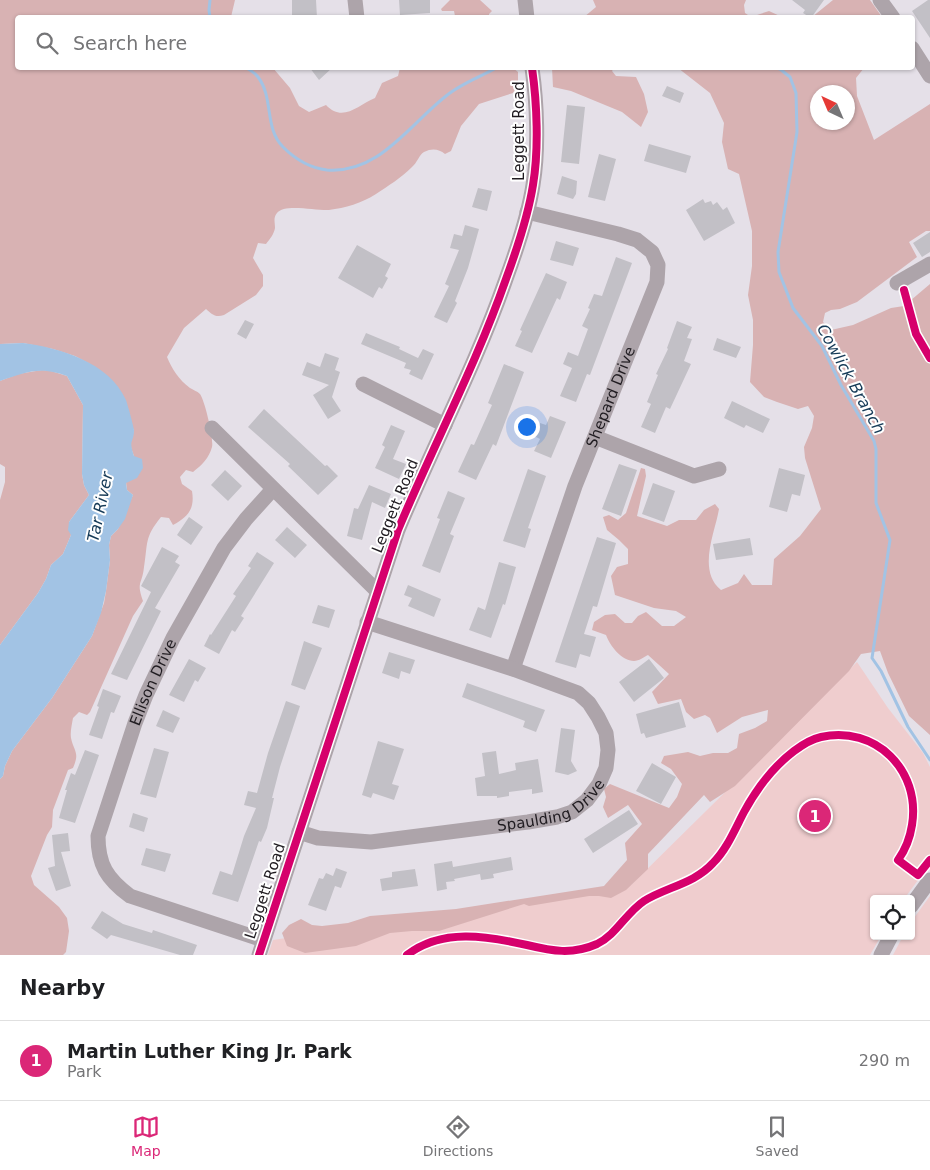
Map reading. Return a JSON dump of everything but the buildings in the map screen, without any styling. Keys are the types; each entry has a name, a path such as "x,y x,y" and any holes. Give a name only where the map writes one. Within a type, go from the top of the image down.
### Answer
{"street":[{"path":"355,0 357,15"},
{"path":"525,0 527,15"},
{"path":"880,0 891,15"},
{"path":"915,53 930,76"},
{"name":"Leggett Road","path":"261,948 398,530 490,324 528,212 534,183 536,151 536,100 532,70"},
{"name":"Shepard Drive","path":"514,669 575,486 657,282 658,265 652,252 637,240 528,212"},
{"path":"897,283 930,264"},
{"path":"363,384 445,425"},
{"path":"212,428 377,591"},
{"path":"595,437 694,476 719,469"},
{"name":"Ellison Drive","path":"261,948 130,896 116,886 104,870 98,852 98,836 140,709 173,638 224,548 246,519 273,489"},
{"name":"Spaulding Drive","path":"299,832 318,838 371,842 528,822 572,812 587,800 599,784 606,768 608,750 606,733 589,703 578,693 514,669 367,622"},
{"path":"915,901 930,880"},
{"path":"881,955 890,940"}],"shaded area":[{"path":"0,0 235,0 231,15 15,15 15,70 275,70 290,88 299,106 309,112 326,105 332,110 344,113 357,108 375,98 382,83 398,76 400,70 516,70 518,72 518,84 513,93 479,104 461,126 451,151 445,154 435,150 424,152 414,165 399,178 371,197 353,205 329,210 286,208 277,213 273,234 266,244 258,243 253,258 263,275 263,286 256,295 224,315 216,316 206,309 184,328 167,357 179,378 199,393 202,398 207,412 212,447 207,458 199,467 193,472 186,470 180,477 182,484 192,491 193,497 189,512 183,519 173,525 169,518 161,517 152,530 149,536 140,586 143,601 133,616 90,712 87,715 79,712 73,718 71,736 76,752 75,763 73,768 68,770 53,810 52,827 31,876 34,885 59,907 67,918 69,931 66,952 63,955 0,955 0,779 3,776 5,766 12,751 52,698 92,636 104,603 111,536 118,529 133,495 127,490 126,482 134,456 130,445 134,430 90,364 75,356 53,349 23,343 0,344"},
{"path":"450,0 480,0 492,11 489,15 455,15 454,11 442,11 441,9"},
{"path":"593,0 746,0 744,5 745,13 748,15 586,15 596,7"},
{"path":"833,0 870,0 881,15 814,15"},
{"path":"769,11 778,15 757,15"},
{"path":"552,70 613,70 616,76 636,77 644,94 648,112 641,127 622,112 571,91 553,87"},
{"path":"681,70 862,70 856,78 857,96 874,140 930,104 930,231 926,231 909,242 917,257 857,302 825,313 823,322 831,330 853,325 891,308 904,306 930,284 930,735 909,716 888,673 880,651 861,654 849,671 735,786 710,802 704,795 648,854 648,869 626,890 611,898 589,896 529,906 524,904 439,931 390,933 356,946 305,953 287,946 282,933 289,925 301,919 312,925 322,926 348,923 370,916 456,909 604,886 627,860 625,843 642,824 628,805 608,818 603,807 606,797 604,789 610,784 669,808 677,797 682,784 671,769 661,763 664,756 688,752 700,756 713,753 728,753 737,748 739,734 767,721 768,710 742,717 717,733 710,718 705,715 694,719 686,712 681,699 658,704 652,692 669,674 648,655 636,661 621,656 610,644 606,635 592,630 594,622 605,615 615,614 625,623 632,623 638,616 646,612 662,626 674,626 686,617 676,611 654,608 615,595 611,576 617,567 628,564 628,549 607,530 603,517 609,515 618,520 626,513 641,468 645,469 646,476 637,516 667,526 679,520 696,520 704,510 715,504 719,509 709,562 714,582 721,590 738,583 744,574 752,585 772,585 774,559 800,536 821,509 805,458 804,447 812,428 814,416 808,406 798,409 764,397 750,382 753,320 748,295 752,266 752,231 739,174 728,169 722,142 724,123 710,93"},
{"path":"42,370 67,376 83,405 82,474 84,485 89,495 69,522 71,535 63,554 51,565 38,593 0,645 0,500 5,482 5,467 0,464 0,381 18,374"},
{"path":"857,662 888,708 923,753 930,767 930,864 907,895 870,895 870,940 879,940 870,955 268,955 273,940 631,885"},
{"path":"930,896 930,955 893,955 901,940 915,940 915,917"}],"water":[{"name":"Tar River","path":"23,343 67,353 82,359 108,376 126,400 134,430 131,444 132,451 134,456 142,459 143,468 137,478 126,483 127,490 133,495 125,519 111,536 106,591 101,613 92,636 52,698 12,751 5,766 3,776 0,779 0,645 38,593 51,565 63,554 71,535 68,530 69,522 89,495 84,485 82,474 83,405 67,376 49,371 33,371 0,381 0,344"}],"waterway":[{"name":"Cowlick Branch","path":"210,0 210,15"},
{"name":"Cowlick Branch","path":"249,70 257,76 263,85 273,131 283,147 303,162 327,170 346,169 378,156 452,92 492,70"},
{"name":"Cowlick Branch","path":"781,70 790,77 796,93 797,132 778,252 779,272 793,308 822,346 841,385 874,441 876,449 876,503 890,540 872,658 881,671 908,727 930,760"}],"cycle path":[{"path":"259,955 398,530 481,343 522,233 531,197 537,141 532,70"},
{"path":"904,290 916,334 930,358"},
{"path":"407,955 421,946 435,941 465,936 496,939 562,951 579,950 597,944 610,935 644,901 689,881 713,863 730,839 749,803 772,771 797,749 821,737 841,735 859,738 876,745 890,756 901,770 909,786 913,805 910,834 898,860 918,875 930,860"}],"place":[{"name":"Martin Luther King Jr. Park","path":"815,816"}]}
